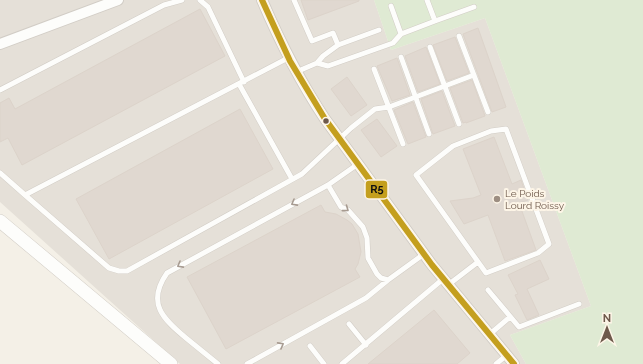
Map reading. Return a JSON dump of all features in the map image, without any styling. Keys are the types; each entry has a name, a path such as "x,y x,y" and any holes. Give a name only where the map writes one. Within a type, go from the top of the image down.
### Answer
{"street":[{"path":"0,44 118,0"},
{"path":"262,0 288,58 310,96 445,282 514,364"},
{"path":"0,221 171,364"}],"lane":[{"path":"0,90 164,5 182,0"},
{"path":"200,0 208,7 242,83 292,180"},
{"path":"294,0 312,41 333,33 338,45"},
{"path":"427,0 435,21"},
{"path":"391,6 401,34"},
{"path":"317,63 328,66 393,43 401,34 474,7"},
{"path":"296,72 317,63 323,56 338,45 379,30"},
{"path":"459,36 488,112"},
{"path":"430,47 459,124"},
{"path":"401,57 430,134"},
{"path":"25,195 288,58"},
{"path":"374,69 403,144"},
{"path":"0,173 109,268 119,271 127,271 302,174 340,139 346,131 375,109 389,107 474,75"},
{"path":"506,129 549,244 538,253 486,273 478,262 416,176 453,146 492,131 506,129"},
{"path":"218,364 168,323 161,313 158,303 158,292 161,281 166,273 328,185 358,164"},
{"path":"328,185 341,207 348,210 363,227 367,238 368,258 377,274 381,278 388,280"},
{"path":"247,364 366,298 424,254"},
{"path":"342,364 445,282 478,262"},
{"path":"488,290 519,326 579,304"},
{"path":"490,334 510,317"},
{"path":"350,324 366,345"},
{"path":"310,346 324,364"},
{"path":"496,364 507,355"}],"shaded area":[{"path":"0,0 374,0 391,50 485,18 591,306 510,335 526,364 180,364 0,202"}],"green space":[{"path":"374,0 643,0 643,364 526,364 510,335 591,306 485,18 391,50"}],"building":[{"path":"301,0 359,0 359,1 308,20"},
{"path":"200,9 225,56 22,165 8,138 0,142 0,103 9,98 15,109"},
{"path":"478,28 506,107 492,112 463,34"},
{"path":"455,37 469,73 447,81 433,45"},
{"path":"426,47 440,84 418,92 405,56"},
{"path":"397,58 410,95 392,101 377,66"},
{"path":"347,77 367,105 351,116 331,89"},
{"path":"472,80 485,116 463,123 450,88"},
{"path":"442,91 455,126 433,134 421,99"},
{"path":"413,102 426,137 408,144 394,110"},
{"path":"240,109 273,169 109,259 76,199"},
{"path":"377,119 397,146 381,157 361,130"},
{"name":"Le Poids Lourd Roissy","path":"494,137 512,184 521,180 528,200 519,203 536,250 505,261 488,215 464,224 450,201 473,198 481,195 463,149"},
{"path":"321,205 325,212 336,214 347,220 352,224 358,234 361,252 355,269 360,277 226,349 187,277"},
{"path":"540,260 549,279 527,289 539,315 527,320 515,295 518,294 508,275"},
{"path":"434,310 470,353 457,364 368,364"}],"transit line":[{"name":"R5","path":"262,0 290,61 325,119 432,265 514,364"}],"place":[{"name":"Le Poids Lourd Roissy","path":"497,199"}]}
